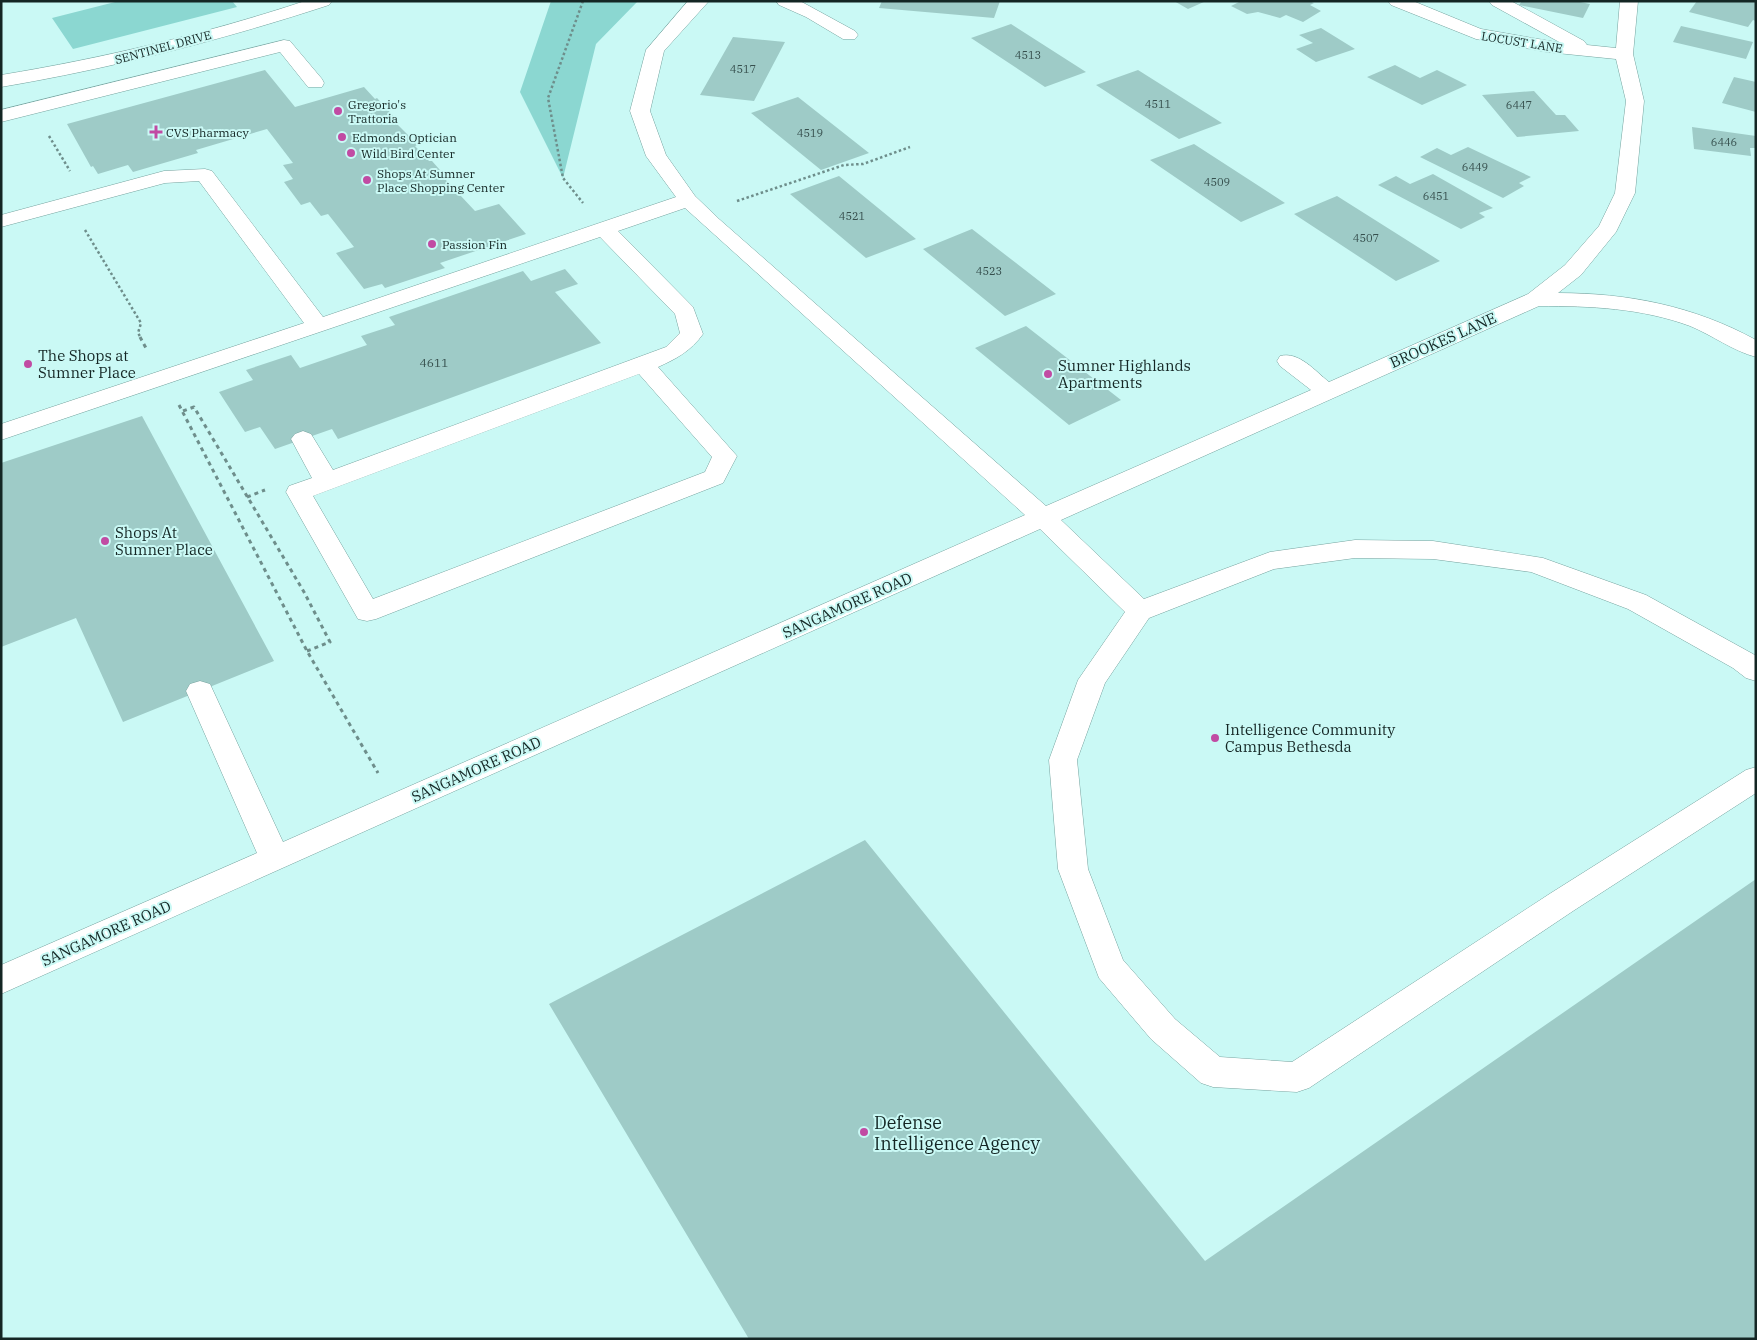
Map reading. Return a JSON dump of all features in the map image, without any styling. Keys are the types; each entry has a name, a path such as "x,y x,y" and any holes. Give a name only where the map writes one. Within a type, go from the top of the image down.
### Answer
{"street":[{"name":"SENTINEL DRIVE","path":"1,81 61,72 150,51 323,1"},
{"path":"700,1 693,6 656,50 640,110 656,156 688,200 1044,518 1140,611"},
{"path":"785,1 849,35"},
{"name":"LOCUST LANE","path":"1397,1 1476,34 1547,47 1624,54"},
{"path":"1498,1 1588,51"},
{"name":"BROOKES LANE","path":"1044,518 1536,298 1573,270 1609,228 1625,193 1635,101 1624,54 1629,1"},
{"path":"1,116 284,45 315,82"},
{"path":"3,217 164,177 205,175 318,326"},
{"path":"1,432 688,200"},
{"path":"604,229 685,312 692,334 674,352 644,365 298,492 366,612 714,477 725,456 644,365"},
{"path":"1536,298 1596,300 1640,305 1686,318 1736,338 1756,350"},
{"path":"1288,361 1328,392"},
{"path":"303,439 327,482"},
{"name":"SANGAMORE ROAD","path":"1,980 1044,518"},
{"path":"1756,671 1743,661 1638,602 1534,564 1433,550 1355,549 1270,561 1140,611 1092,680 1063,760 1073,869 1110,968 1164,1028 1213,1072 1297,1077 1562,902 1756,778"},
{"path":"200,691 275,858"}],"path":[{"path":"583,1 548,98 563,178 604,229"},
{"path":"730,203 844,165 863,164 910,147"},
{"path":"163,378 183,410 307,651 381,777"},
{"path":"183,410 194,407 304,592 330,642 307,651"}],"shaded area":[{"path":"119,1 232,1 237,7 73,49 52,18"},
{"path":"551,1 638,1 596,44 563,178 520,92"}],"building":[{"path":"882,1 1000,1 994,18 879,8"},
{"path":"1174,1 1206,1 1188,9"},
{"path":"1241,1 1309,1 1314,3 1310,5 1321,11 1303,22 1286,15 1280,18 1258,12 1247,14 1231,6"},
{"path":"1522,1 1575,1 1590,4 1583,18 1519,5"},
{"path":"1697,1 1756,1 1756,21 1753,20 1748,27 1689,12"},
{"path":"1011,24 1086,72 1045,87 971,38"},
{"path":"1681,26 1753,42 1746,59 1673,42"},
{"path":"1321,28 1355,49 1316,62 1296,49 1313,43 1299,35"},
{"path":"733,37 785,42 754,101 700,95"},
{"path":"1395,65 1420,78 1437,70 1467,85 1422,105 1367,77"},
{"name":"Shops At Sumner Place Shopping Center","path":"265,70 295,107 364,87 396,119 393,120 418,145 415,146 429,161 432,161 447,178 444,178 475,211 499,204 526,234 440,263 445,268 385,288 382,284 364,289 336,253 354,247 328,214 321,216 310,202 301,205 284,182 293,179 283,165 293,163 267,129 196,150 198,153 133,172 128,165 98,174 93,166 91,167 67,124"},
{"path":"1138,70 1222,123 1179,139 1096,85"},
{"path":"1734,77 1756,82 1756,112 1722,103"},
{"path":"1534,91 1556,115 1565,115 1579,131 1517,137 1482,95"},
{"path":"798,97 869,153 821,170 751,113"},
{"path":"1692,127 1756,136 1756,148 1750,148 1751,156 1694,149"},
{"path":"1194,144 1285,203 1241,222 1150,160"},
{"path":"1468,147 1531,177 1519,183 1524,186 1503,198 1420,157 1437,148 1451,155"},
{"path":"1433,174 1493,208 1479,213 1485,217 1461,229 1378,185 1396,176 1410,184"},
{"path":"839,176 916,239 866,258 790,194"},
{"path":"1337,196 1440,261 1396,281 1294,214"},
{"path":"972,229 1056,294 1005,316 923,249"},
{"path":"565,269 578,284 555,292 601,343 338,439 332,429 275,449 260,427 245,432 219,392 253,380 246,370 291,355 300,368 367,345 361,336 395,325 389,317 523,271 531,281"},
{"name":"Sumner Highlands Apartments","path":"1026,326 1121,400 1069,425 975,348"},
{"name":"Shops At Sumner Place","path":"142,416 274,661 123,722 76,618 1,647 1,463"},
{"name":"Defense Intelligence Agency","path":"865,840 1205,1261 1756,879 1756,1339 749,1339 549,1004"}],"place":[{"name":"Gregorio's Trattoria","path":"338,111"},
{"name":"CVS Pharmacy","path":"156,132"},
{"name":"Edmonds Optician","path":"342,137"},
{"name":"Wild Bird Center","path":"351,153"},
{"name":"Shops At Sumner Place Shopping Center","path":"367,180"},
{"name":"Passion Fin","path":"432,244"},
{"name":"The Shops at Sumner Place","path":"28,364"},
{"name":"Sumner Highlands Apartments","path":"1048,374"},
{"name":"Shops At Sumner Place","path":"105,541"},
{"name":"Intelligence Community Campus Bethesda","path":"1215,738"},
{"name":"Defense Intelligence Agency","path":"864,1132"}]}
